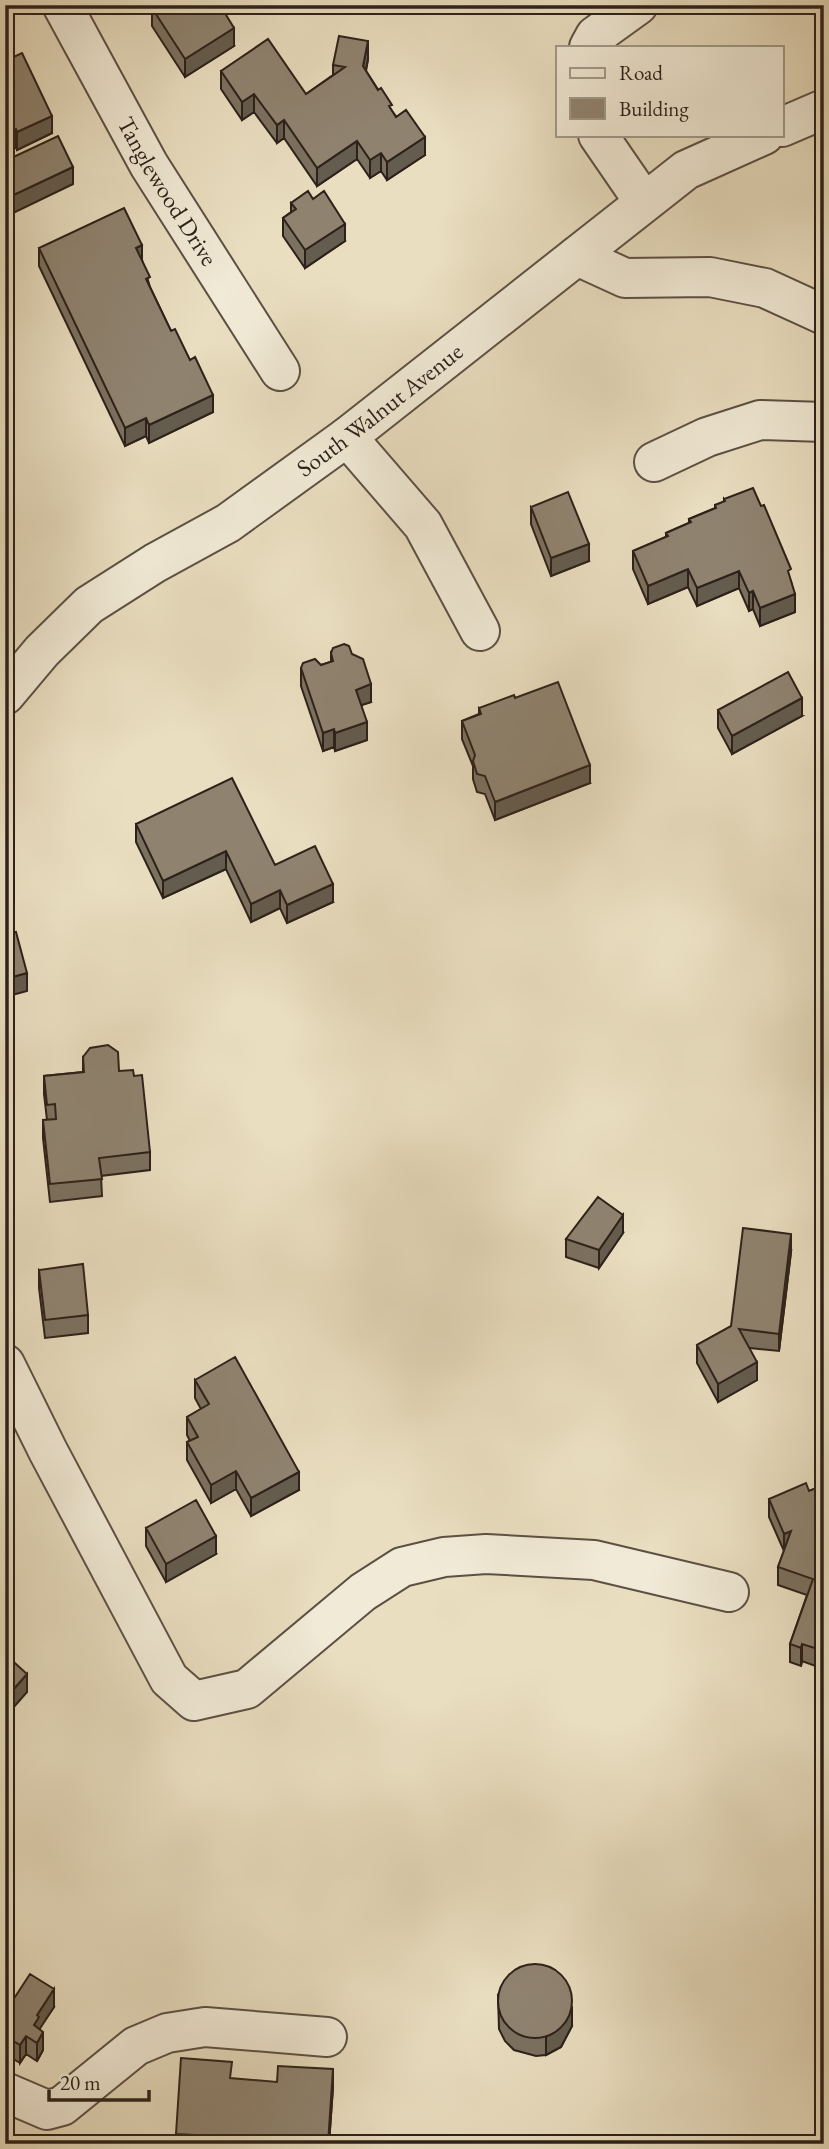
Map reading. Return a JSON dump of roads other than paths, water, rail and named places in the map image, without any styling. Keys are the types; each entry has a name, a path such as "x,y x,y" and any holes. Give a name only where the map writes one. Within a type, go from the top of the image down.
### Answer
{"street":[{"name":"Tanglewood Drive","path":"62,5 149,165 279,371"},
{"path":"590,46 596,36 638,5"},
{"path":"784,126 824,109"},
{"path":"599,136 644,202"},
{"name":"South Walnut Avenue","path":"5,695 42,651 89,605 155,563 228,523 347,437 686,170 762,136"},
{"path":"577,256 625,278 710,276 765,288 824,315"},
{"path":"654,462 707,437 760,420 824,422"},
{"path":"347,437 423,525 480,631"},
{"path":"5,1364 169,1679 194,1701 247,1689 363,1592 402,1567 444,1557 486,1554 594,1560 729,1592"},
{"path":"5,2092 47,2110 62,2106 136,2046 167,2033 205,2027 327,2037"}]}
